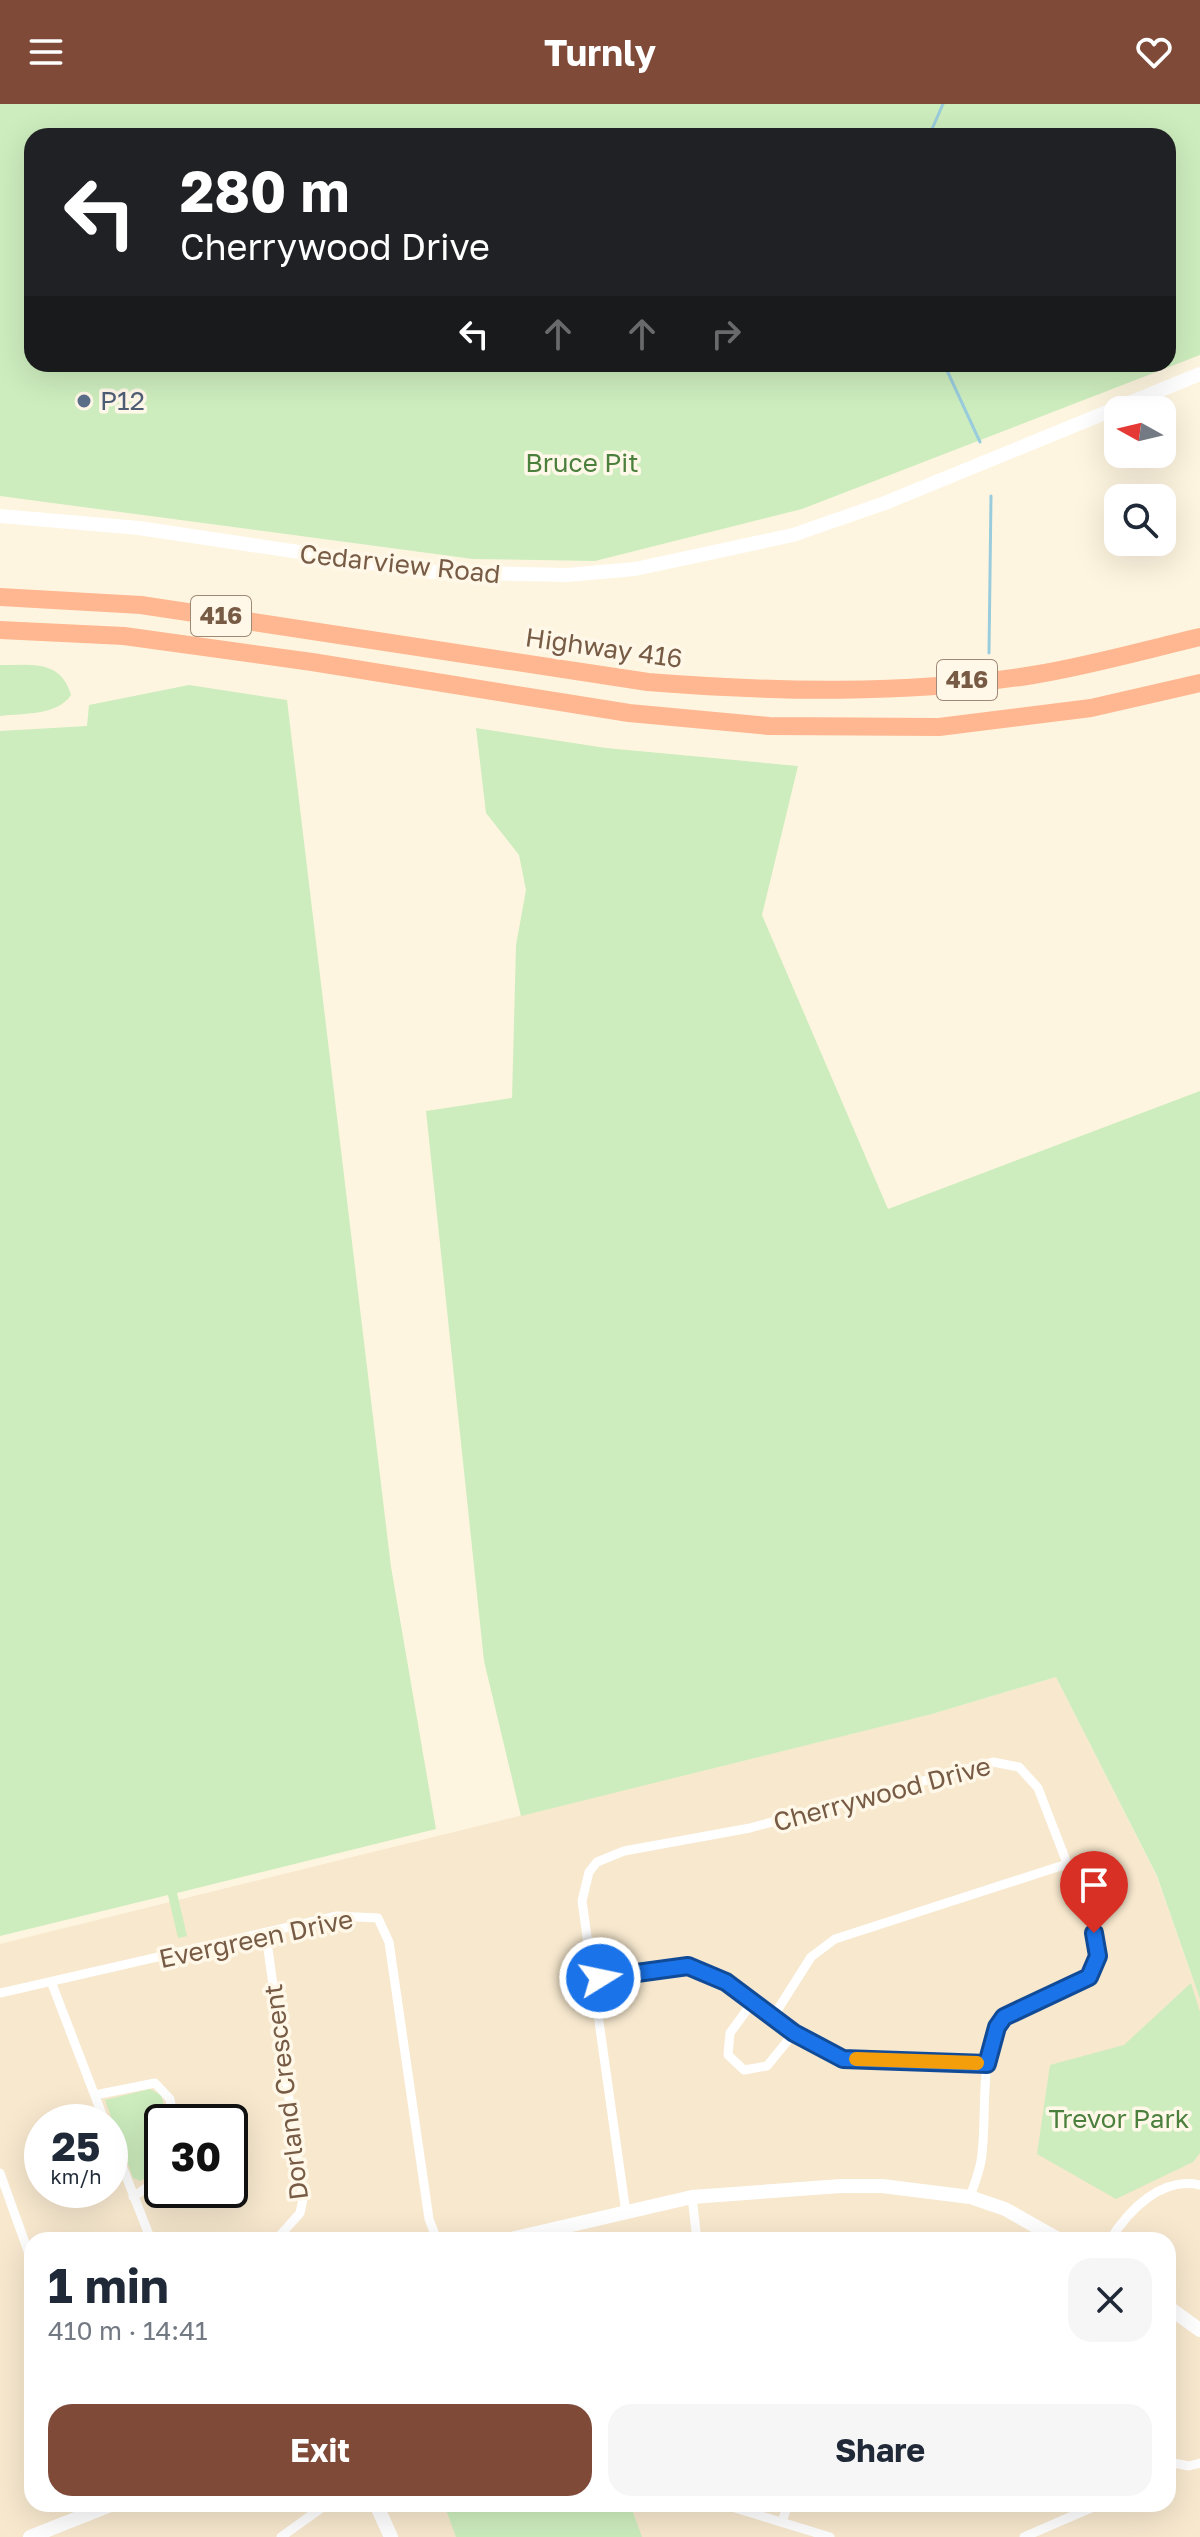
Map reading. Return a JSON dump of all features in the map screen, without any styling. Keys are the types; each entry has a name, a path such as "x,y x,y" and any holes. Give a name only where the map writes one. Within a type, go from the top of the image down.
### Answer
{"highway":[{"name":"Highway 416","path":"0,597 141,605 648,682 730,689 879,688 1032,675 1200,637"},
{"name":"416","path":"0,630 124,636 312,662 629,713 741,724 852,729 939,727 1091,708 1200,686"}],"main road":[{"name":"Cedarview Road","path":"0,516 139,528 432,572 567,575 635,569 793,535 885,503 1200,374"},
{"path":"542,2232 692,2197 841,2186 882,2186 970,2197 1005,2209 1046,2232"},
{"path":"1176,2313 1200,2330"},
{"path":"30,2537 93,2512"},
{"path":"380,2512 391,2537"}],"street":[{"name":"Cherrywood Drive","path":"626,2213 582,1901 589,1872 597,1862 624,1851 750,1828 838,1806 962,1768 1005,1762 1031,1777 1094,1933 1098,1956 1089,1977 1004,2017 997,2027 987,2064 981,2162 970,2197"},
{"path":"773,2017 811,1957 835,1939 1067,1864"},
{"name":"Evergreen Drive","path":"0,1993 52,1984 337,1916 378,1918 389,1942 429,2219 434,2232"},
{"name":"Dorland Crescent","path":"266,1935 303,2199 300,2213 283,2232"},
{"path":"591,1979 688,1966 726,1982 794,2033 843,2059 987,2064"},
{"path":"52,1984 98,2104"},
{"path":"752,2003 730,2033 728,2055 744,2070 767,2066 794,2033"},
{"path":"95,2095 155,2083 171,2104"},
{"path":"0,2173 24,2240"},
{"path":"128,2184 148,2232"},
{"path":"1115,2232 1124,2218 1146,2197 1182,2185 1200,2185"},
{"path":"133,2197 144,2189"},
{"path":"692,2197 696,2232"},
{"path":"1176,2464 1189,2466 1200,2463"},
{"path":"281,2537 316,2512"},
{"path":"749,2512 830,2537"},
{"path":"782,2522 785,2512"},
{"path":"1024,2537 1082,2512"}],"shaded area":[{"path":"1056,1677 1157,1877 1200,1999 1200,2537 0,2537 0,1944 932,1714"}],"green space":[{"name":"Bruce Pit","path":"0,104 1200,104 1200,355 1176,364 1176,128 24,128 24,372 1156,372 802,509 595,561 473,559 0,496"},
{"path":"0,665 43,666 60,675 71,695 65,702 49,710 0,716"},
{"path":"189,685 287,700 391,1567 436,1829 177,1893 187,1936 178,1938 168,1895 0,1936 0,731 87,726 89,705"},
{"path":"476,728 606,748 798,766 762,915 888,1209 1200,1091 1200,1999 1157,1876 1056,1677 932,1714 521,1816 484,1661 426,1111 512,1098 516,945 526,890 519,855 486,813"},
{"name":"Trevor Park","path":"1191,1983 1200,2012 1200,2153 1193,2162 1116,2199 1037,2154 1050,2065 1124,2045"},
{"path":"150,2089 161,2095 164,2104 144,2104 144,2179 141,2181 133,2178 128,2164 128,2104 106,2104 105,2100"},
{"path":"447,2512 633,2512 642,2537 456,2537"}],"waterway":[{"path":"932,128 943,104"},
{"path":"948,372 980,442"},
{"path":"989,653 991,496"}],"slow traffic":[{"path":"856,2059 977,2063"}],"place":[{"name":"P12","path":"84,401"}],"route":[{"path":"600,1978 674,1965 688,1966 726,1982 794,2033 843,2059 987,2064 997,2027 1004,2017 1028,2003 1089,1977 1098,1956 1094,1933"}]}
